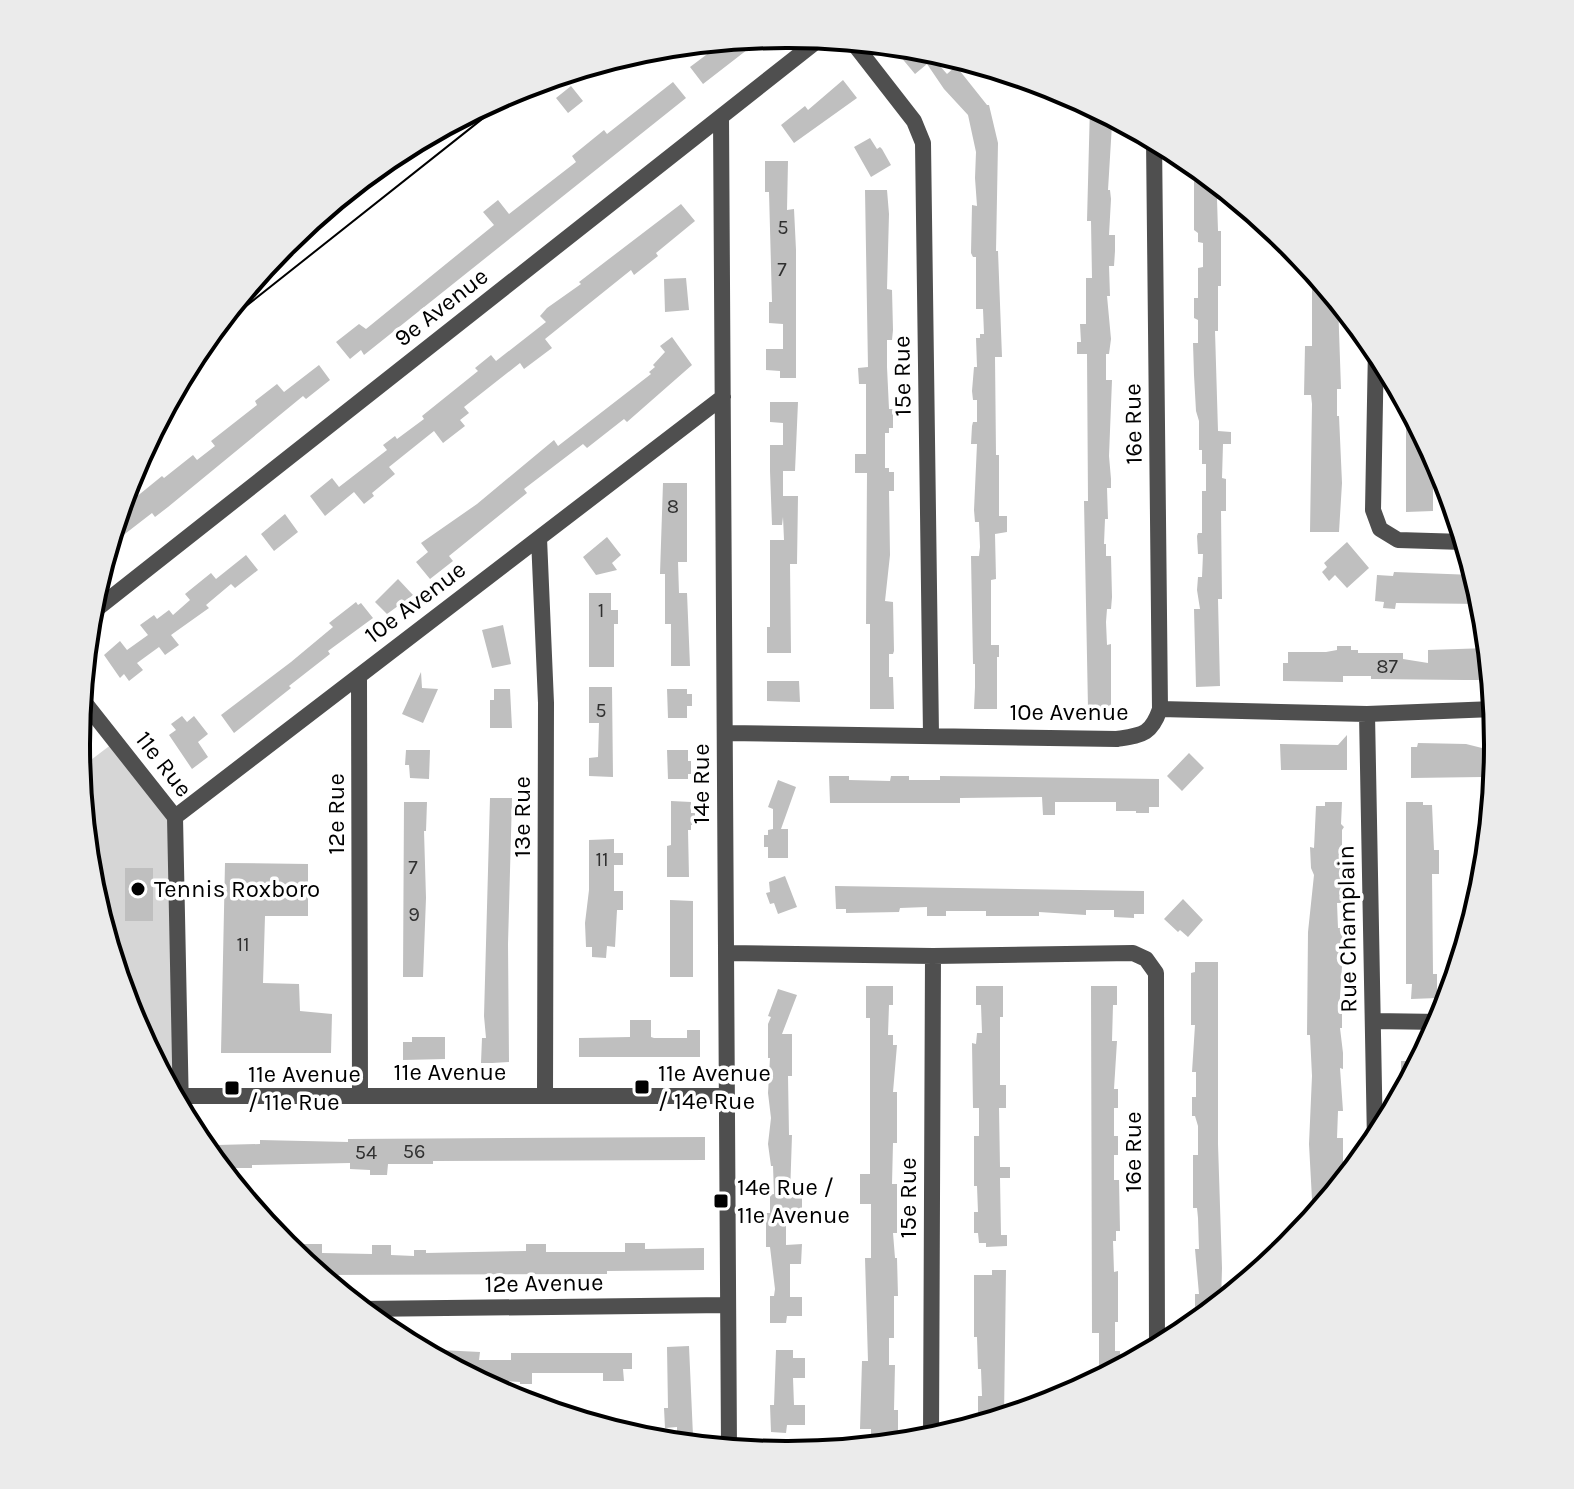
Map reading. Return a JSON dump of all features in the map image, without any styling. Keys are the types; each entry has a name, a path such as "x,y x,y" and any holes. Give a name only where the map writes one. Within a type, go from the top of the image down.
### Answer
{"street":[{"name":"9e Avenue","path":"106,602 808,48"},
{"name":"15e Rue","path":"860,52 914,121 923,143 931,735"},
{"name":"14e Rue","path":"721,117 729,1439"},
{"name":"16e Rue","path":"1154,153 1160,709"},
{"path":"1376,373 1373,510 1380,529 1398,540 1453,542"},
{"name":"10e Avenue","path":"175,817 723,397"},
{"name":"13e Rue","path":"539,538 546,703 545,1096"},
{"name":"12e Rue","path":"359,676 360,1095"},
{"name":"10e Avenue","path":"725,733 1117,739 1144,735 1156,722 1160,709 1367,714 1482,709"},
{"name":"11e Rue","path":"91,711 175,817 179,1083"},
{"name":"Rue Champlain","path":"1367,714 1375,1117"},
{"path":"726,953 933,956"},
{"name":"16e Rue","path":"933,956 1133,953 1146,959 1156,973 1157,1334"},
{"name":"15e Rue","path":"931,1426 933,956"},
{"path":"1373,1021 1425,1022"},
{"name":"11e Avenue","path":"189,1101 360,1095 727,1096"},
{"name":"12e Avenue","path":"379,1309 728,1305"}],"shaded area":[{"path":"112,744 175,817 173,1073 144,1011 114,925 96,835 91,760"}],"building":[{"path":"748,49 703,84 690,67 709,53"},
{"path":"901,58 939,65 947,74 953,69 959,70 989,105 998,143 996,251 1002,357 995,357 996,455 999,455 999,516 1007,516 1007,532 995,534 996,579 991,580 991,645 999,645 997,709 974,709 971,556 979,556 980,547 979,522 975,522 974,510 977,444 971,444 973,422 977,422 977,400 973,400 972,391 974,367 977,367 976,338 984,334 983,309 976,309 976,257 971,253 972,205 977,206 976,152 968,115 944,89 927,64 915,74"},
{"path":"843,80 857,98 794,143 781,125 805,106 808,110"},
{"path":"673,82 686,98 364,355 361,350 350,359 336,342 359,324 366,329 494,225 483,212 498,200 509,214 576,162 572,156 604,130 607,134"},
{"path":"571,86 583,101 568,113 556,98"},
{"path":"1090,118 1112,129 1109,235 1115,235 1115,251 1114,266 1109,266 1110,296 1107,296 1111,339 1109,354 1106,354 1106,380 1112,380 1111,488 1107,488 1108,519 1105,519 1104,544 1106,556 1111,556 1112,597 1106,622 1107,645 1111,644 1111,708 1088,708 1084,501 1088,501 1087,354 1077,354 1077,342 1081,342 1080,324 1086,324 1086,278 1092,278 1091,221 1087,221"},
{"path":"870,138 877,149 882,149 891,165 871,177 854,147"},
{"path":"765,161 788,161 787,210 794,209 796,250 796,378 780,378 780,371 766,370 766,349 783,349 783,324 769,323 769,302 772,302 769,192 765,192"},
{"path":"1194,180 1219,199 1217,199 1218,231 1221,231 1221,286 1218,286 1218,331 1215,331 1218,431 1231,432 1231,444 1223,444 1222,478 1226,479 1226,511 1221,511 1222,599 1218,599 1220,686 1196,687 1194,609 1200,609 1197,590 1198,577 1202,577 1203,554 1198,554 1197,536 1202,533 1202,491 1206,491 1206,464 1202,464 1202,450 1199,450 1193,343 1198,343 1194,298 1198,298 1198,268 1203,267 1203,243 1198,242 1198,233 1194,230"},
{"path":"865,190 887,190 889,214 887,289 892,290 893,330 892,340 887,340 887,367 893,428 885,433 885,468 894,472 894,491 889,491 890,555 885,601 893,602 894,651 889,654 889,677 893,677 894,709 870,709 870,624 866,624 867,473 855,473 855,454 866,454 866,384 859,384 858,368 868,367"},
{"path":"681,204 695,221 634,275 631,270 545,339 552,348 524,369 520,363 464,407 469,413 460,420 465,426 443,443 434,431 389,467 395,474 364,504 354,492 325,516 310,496 332,478 339,487 387,450 383,445 395,436 397,439 424,419 422,416 478,371 475,368 491,355 496,361 546,322 540,316 547,308"},
{"path":"686,278 689,310 665,312 664,279"},
{"path":"1312,286 1339,318 1341,389 1337,389 1337,416 1342,483 1339,532 1310,532 1312,404 1311,395 1304,395 1305,346 1312,346"},
{"path":"672,337 692,365 627,422 624,419 587,448 583,444 524,489 527,493 449,556 453,561 430,579 416,562 428,552 421,543 477,504 554,440 558,446 651,374 653,365 665,352 660,346"},
{"path":"319,365 330,380 306,399 303,396 155,517 152,513 123,536 137,497 193,455 197,460 215,446 211,441 257,405 255,401 277,384 284,392"},
{"path":"770,402 798,402 795,471 783,471 783,496 798,496 797,564 790,564 791,653 767,653 770,540 784,540 783,517 782,525 772,525 770,471 770,445 783,445 783,423 770,422"},
{"path":"1406,425 1433,486 1433,511 1406,512"},
{"path":"663,483 687,483 687,562 678,562 679,593 687,593 690,666 671,666 671,624 665,624 665,574 660,574"},
{"path":"285,514 298,532 274,551 261,534"},
{"path":"607,537 621,555 612,563 617,570 596,575 583,557"},
{"path":"1347,542 1369,568 1347,588 1335,575 1329,581 1322,572 1327,567 1324,563"},
{"path":"246,555 258,570 235,588 231,584 206,605 209,608 171,635 179,645 165,655 159,647 137,663 143,670 129,681 124,674 120,678 104,655 120,641 127,650 148,635 140,625 154,615 157,619 169,610 173,615 190,600 185,594 211,573 216,579"},
{"path":"1394,572 1462,575 1469,604 1396,603 1395,609 1383,608 1384,602 1375,601 1377,575 1393,576"},
{"path":"398,579 413,595 387,614 375,602"},
{"path":"589,593 611,593 611,610 618,610 618,624 614,624 614,667 589,667"},
{"path":"356,602 358,605 361,603 373,618 328,651 330,654 234,733 221,715 333,627 329,623"},
{"path":"503,625 511,664 492,668 482,630"},
{"path":"1337,646 1351,646 1351,650 1358,650 1358,653 1403,653 1403,659 1428,663 1428,650 1477,648 1480,680 1343,676 1343,682 1283,681 1283,663 1288,663 1288,652 1337,650"},
{"path":"421,672 422,688 438,689 423,723 402,714"},
{"path":"767,681 799,681 800,702 767,701"},
{"path":"589,687 612,687 613,777 589,776 589,758 598,757 599,723 589,723"},
{"path":"494,689 510,689 512,728 490,728 490,700 494,700"},
{"path":"667,689 687,689 687,694 692,694 692,706 687,706 687,718 668,718"},
{"path":"182,716 187,722 194,716 208,734 198,742 208,757 192,769 169,735 176,730 171,724"},
{"path":"1347,735 1347,770 1281,770 1280,744 1338,745"},
{"path":"1418,743 1466,744 1482,748 1482,777 1411,778 1411,747 1417,747"},
{"path":"406,750 430,750 429,779 410,778 409,765 405,765"},
{"path":"667,750 688,750 691,774 688,774 688,779 668,779"},
{"path":"1189,753 1204,768 1182,791 1167,776"},
{"path":"829,776 890,781 891,776 909,776 909,780 940,780 940,776 1159,779 1159,807 1149,807 1149,813 1136,813 1116,811 1116,802 1055,802 1055,815 1043,815 1042,797 960,798 960,803 830,803"},
{"path":"778,780 796,787 781,829 788,829 788,858 768,858 764,835 773,829 773,809 768,807"},
{"path":"490,798 512,798 509,1062 481,1063 482,1038 486,1038"},
{"path":"671,801 691,802 691,813 695,813 695,825 688,830 689,877 667,877"},
{"path":"404,802 427,802 423,977 403,977"},
{"path":"1325,802 1342,802 1341,824 1344,827 1342,903 1337,903 1343,951 1339,1012 1342,1012 1343,1069 1340,1068 1343,1111 1338,1111 1337,1138 1343,1138 1343,1165 1312,1203 1309,1144 1312,1076 1310,1035 1307,1035 1308,932 1314,875 1310,847 1314,848 1316,806 1325,806"},
{"path":"1406,802 1423,802 1423,805 1432,805 1434,850 1439,850 1439,874 1432,874 1433,974 1437,974 1437,993 1435,998 1411,999 1412,984 1406,984"},
{"path":"614,839 614,853 623,853 623,865 614,865 614,891 623,891 623,910 617,910 615,947 607,946 606,958 592,957 592,947 586,947 585,923 589,890 589,840"},
{"path":"225,863 308,864 308,916 265,916 263,983 299,984 300,1011 332,1014 331,1053 221,1053"},
{"path":"125,868 153,868 153,921 125,921"},
{"path":"785,876 797,907 778,914 766,893 770,892 769,882"},
{"path":"835,886 1144,891 1144,914 1134,914 1134,918 1114,917 1114,910 1086,910 1086,915 1039,912 1039,916 986,916 986,911 946,911 946,916 927,916 927,907 900,908 899,912 846,913 846,909 836,909"},
{"path":"1183,899 1203,920 1188,937 1164,919"},
{"path":"670,900 693,901 693,977 670,977"},
{"path":"1195,962 1218,962 1222,1268 1221,1288 1195,1309 1195,1294 1199,1294 1195,1249 1199,1249 1197,1208 1193,1208 1193,1155 1198,1155 1198,1126 1195,1116 1192,1116 1196,1072 1192,1072 1195,1025 1191,1025 1191,973 1195,972"},
{"path":"866,986 893,986 888,1035 893,1035 893,1045 897,1045 893,1092 897,1092 897,1143 893,1143 892,1184 897,1184 897,1233 893,1233 898,1296 894,1296 894,1338 889,1338 889,1365 895,1365 894,1410 898,1410 898,1432 871,1436 871,1429 860,1429 862,1361 868,1361 865,1258 871,1258 871,1204 860,1204 860,1174 870,1174 870,1018 866,1018"},
{"path":"976,986 1003,986 1000,1085 1006,1085 1006,1108 999,1108 1000,1167 1010,1167 1010,1178 1000,1178 1001,1235 1007,1235 1007,1246 986,1247 986,1243 979,1243 978,1233 974,1233 974,1212 978,1212 977,1186 974,1186 974,1136 979,1136 979,1108 973,1108 972,1043 976,1044 977,1033 982,1033 981,1005 976,1005"},
{"path":"1091,986 1117,986 1112,1041 1117,1041 1114,1089 1118,1089 1118,1108 1114,1108 1114,1136 1118,1136 1118,1155 1114,1155 1114,1180 1119,1180 1120,1231 1116,1231 1116,1241 1113,1241 1114,1272 1118,1271 1115,1351 1120,1351 1120,1356 1099,1367 1099,1333 1092,1333"},
{"path":"778,989 797,995 782,1034 792,1034 792,1076 788,1076 789,1135 792,1135 790,1195 802,1195 802,1214 786,1214 786,1245 802,1244 801,1264 790,1264 790,1297 802,1297 802,1316 787,1316 786,1323 770,1323 770,1296 774,1296 775,1289 770,1247 766,1247 766,1213 770,1213 770,1195 774,1194 768,1144 771,1118 768,1024 771,1017 768,1016"},
{"path":"630,1020 651,1020 651,1037 654,1038 687,1038 687,1030 700,1030 700,1057 579,1057 579,1038 630,1037"},
{"path":"412,1037 445,1037 445,1059 403,1060 403,1042 412,1042"},
{"path":"705,1137 705,1160 433,1161 433,1164 388,1164 387,1175 370,1175 370,1170 350,1169 350,1163 233,1168 218,1145 260,1144 260,1140 348,1142 348,1139"},
{"path":"625,1243 645,1243 645,1249 704,1248 704,1270 607,1271 607,1274 336,1275 302,1244 322,1244 322,1253 372,1254 372,1245 391,1245 391,1255 414,1256 414,1250 426,1250 426,1253 526,1251 526,1244 546,1244 546,1252 625,1252"},
{"path":"992,1270 1006,1270 1004,1406 978,1414 978,1396 982,1396 977,1337 974,1337 974,1275 992,1275"},
{"path":"689,1346 693,1435 677,1432 677,1427 665,1428 664,1408 668,1408 667,1347"},
{"path":"443,1350 480,1352 479,1360 511,1360 511,1353 632,1353 632,1369 623,1369 624,1381 603,1381 603,1373 532,1373 532,1384 505,1381"},
{"path":"776,1350 793,1350 793,1358 805,1358 805,1378 793,1378 794,1405 805,1405 805,1425 787,1425 786,1433 771,1432 770,1405 774,1405"}],"tram line":[{"path":"245,307 483,118"}],"place":[{"name":"Tennis Roxboro","path":"138,889"},
{"name":"11e Avenue / 14e Rue","path":"642,1087"},
{"name":"11e Avenue / 11e Rue","path":"232,1088"},
{"name":"14e Rue / 11e Avenue","path":"721,1201"}]}
